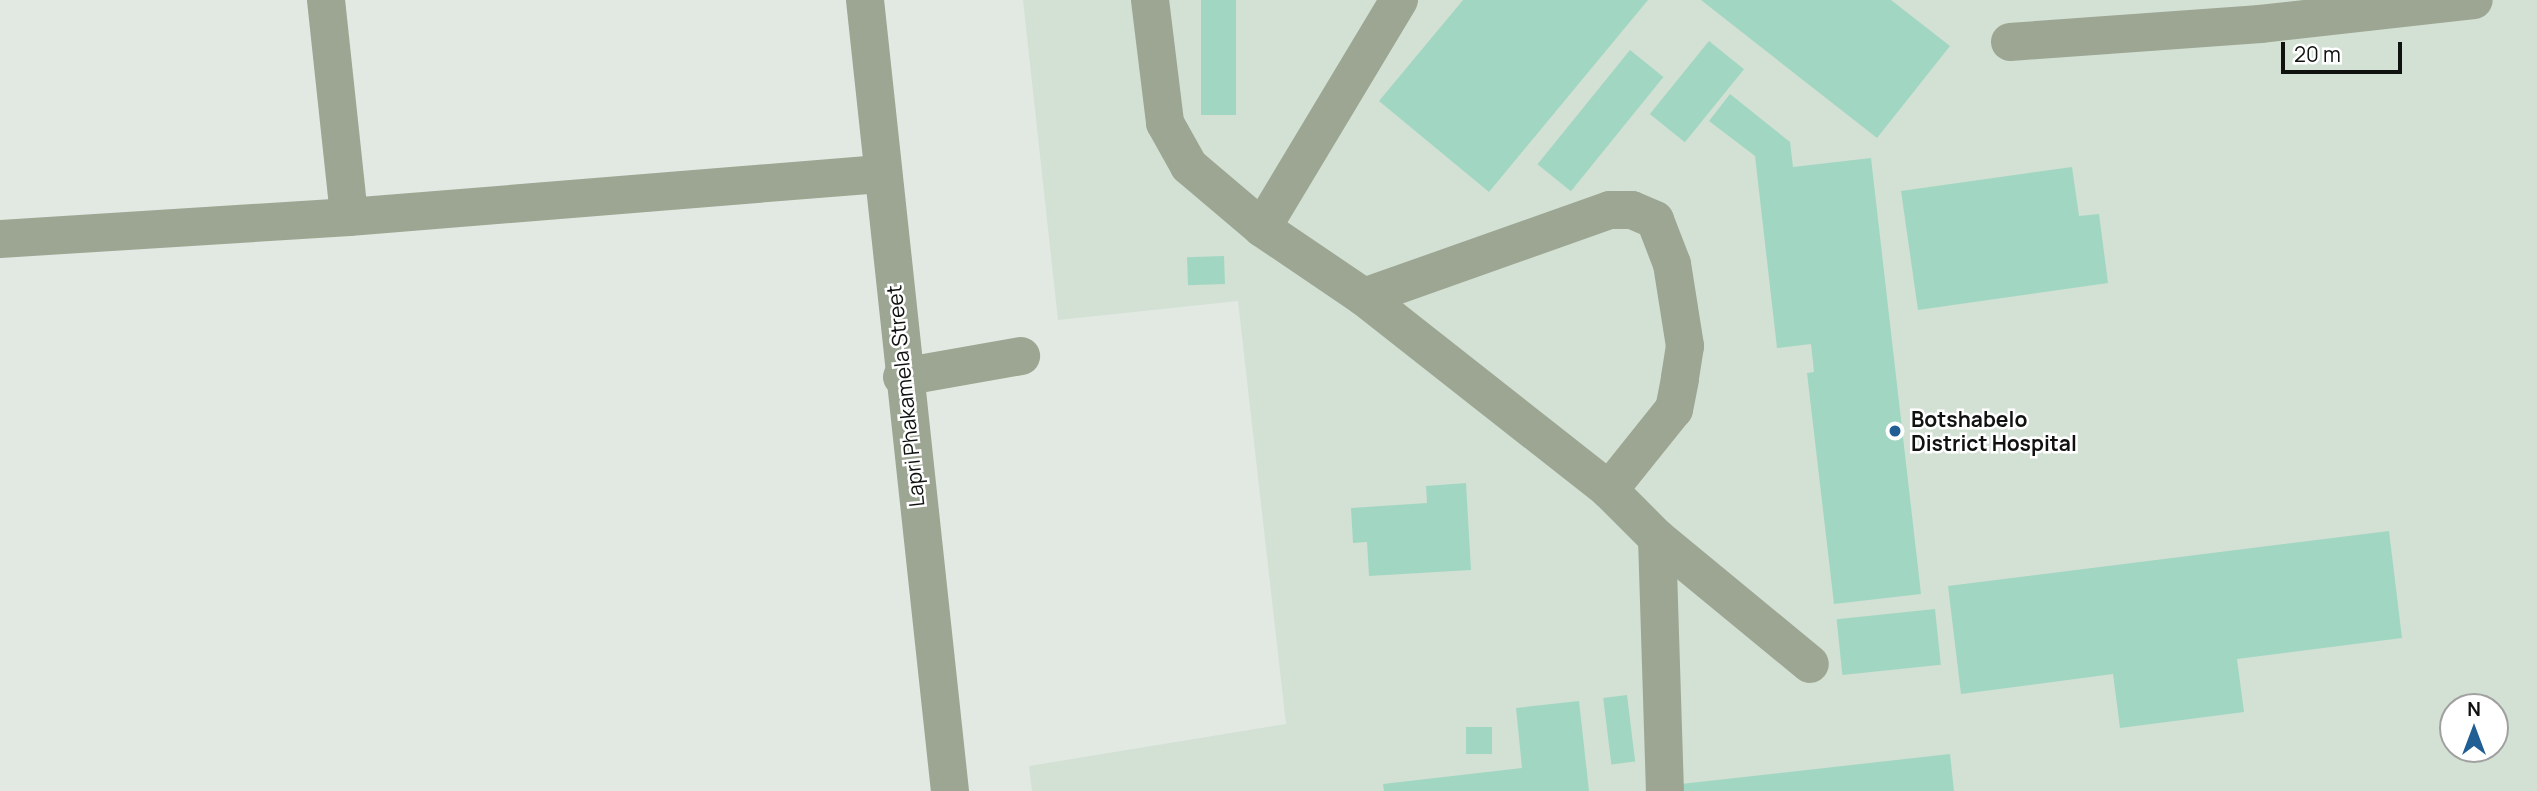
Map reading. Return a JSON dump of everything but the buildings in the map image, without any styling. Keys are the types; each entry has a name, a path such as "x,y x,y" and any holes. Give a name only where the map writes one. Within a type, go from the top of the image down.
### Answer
{"street":[{"path":"326,0 349,217"},
{"name":"Lapri Phakamela Street","path":"865,0 880,174 950,791"},
{"path":"1150,0 1160,99 1175,145 1198,175 1262,228 1364,297 1609,490 1657,538 1810,664"},
{"path":"1262,228 1399,0"},
{"path":"2010,42 2260,24 2474,0"},
{"path":"0,239 349,217 880,174"},
{"path":"1364,297 1610,210 1632,210 1655,220 1672,264 1685,346 1681,379 1674,409 1609,490"},
{"path":"902,377 1021,356"},
{"path":"1657,538 1665,791"}],"shaded area":[{"name":"Botshabelo District Hospital","path":"1023,0 2537,0 2537,791 1032,791 1029,766 1286,724 1238,301 1058,320"}],"place":[{"name":"Botshabelo District Hospital","path":"1895,431"}]}
